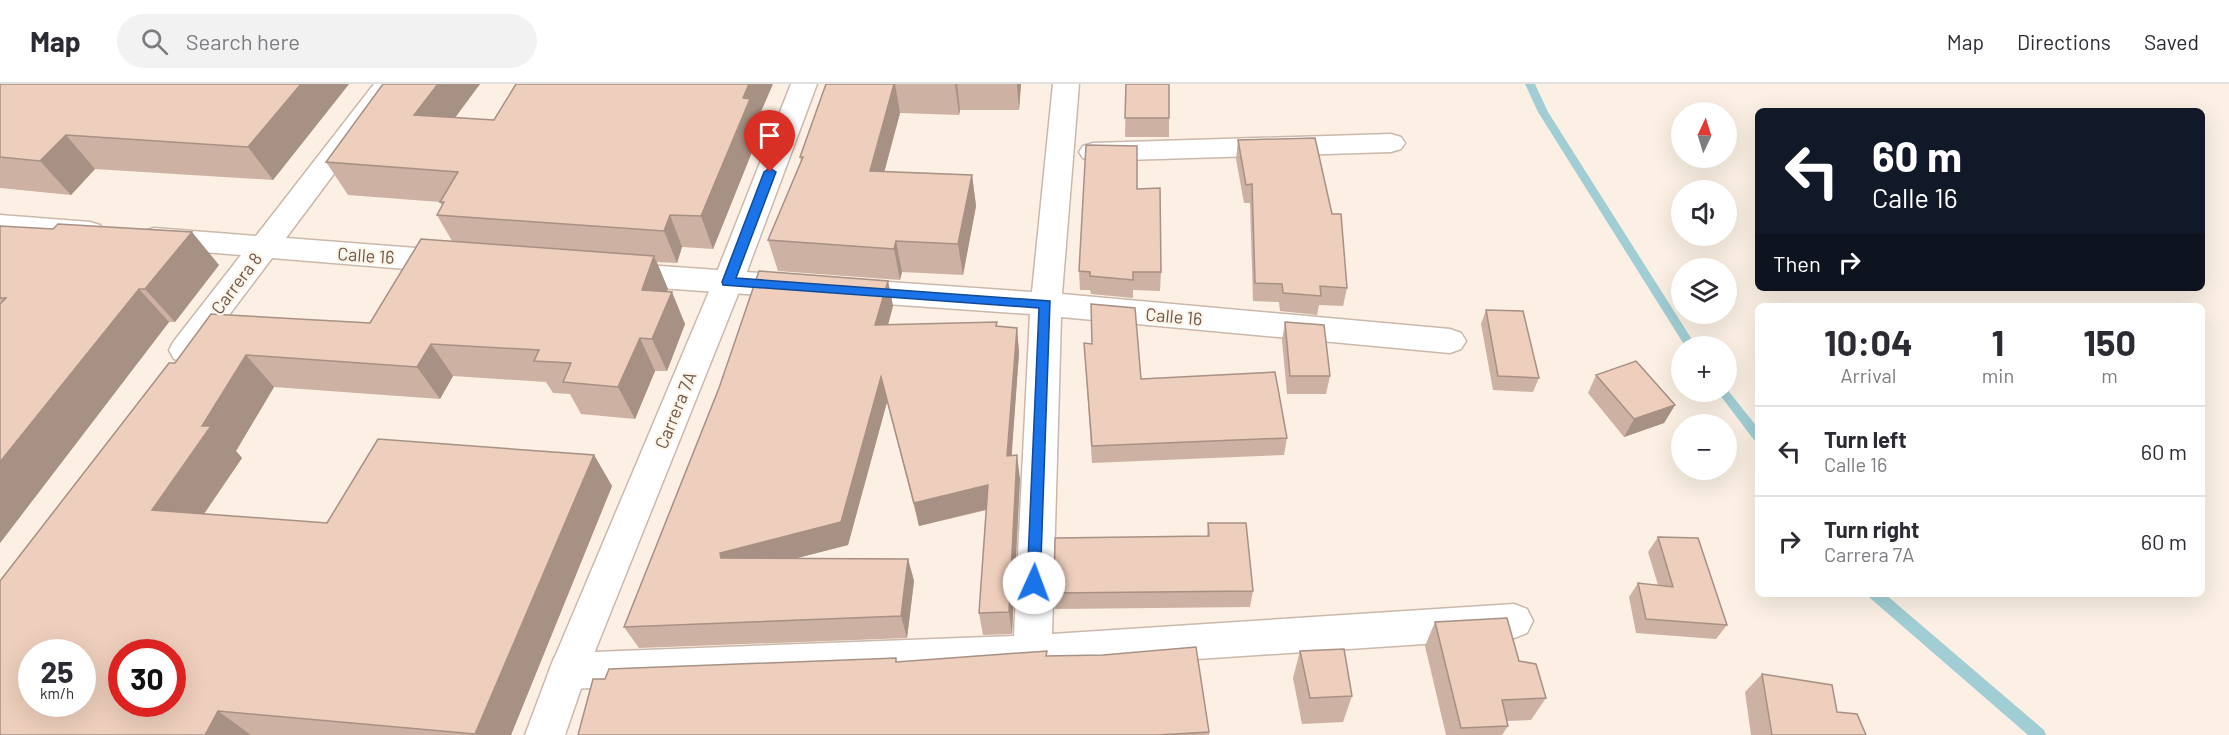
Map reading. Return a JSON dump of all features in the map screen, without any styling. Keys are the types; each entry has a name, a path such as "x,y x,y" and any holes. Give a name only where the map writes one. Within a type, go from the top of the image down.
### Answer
{"street":[{"name":"Carrera 8","path":"170,370 388,84"},
{"name":"Carrera 7A","path":"545,735 568,671 728,282 804,84"},
{"path":"1032,653 1046,304 1066,84"},
{"path":"1060,153 1391,143"},
{"name":"Calle 16","path":"0,225 477,263"},
{"name":"Calle 16","path":"585,271 1046,304 1450,341"},
{"path":"568,671 1032,653 1514,621"}],"building":[{"path":"0,84 301,84 248,147 66,135 40,161 0,157"},
{"path":"383,84 438,84 414,115 494,120 516,84 749,84 743,98 750,99 701,216 670,215 664,231 437,215 444,202 440,202 458,172 326,162"},
{"path":"826,84 894,84 870,171 972,175 958,244 896,241 894,249 768,240 803,157 800,157"},
{"path":"1126,84 1169,84 1169,118 1125,118"},
{"path":"1315,138 1332,214 1341,214 1347,288 1320,286 1321,296 1283,293 1282,284 1255,283 1252,184 1246,185 1238,140"},
{"path":"1086,145 1137,146 1137,189 1160,188 1161,272 1133,272 1133,280 1090,276 1090,272 1079,271"},
{"path":"58,224 192,232 145,289 139,289 0,462 0,304 6,298 0,298 0,226 53,229"},
{"path":"421,239 654,256 642,290 672,292 652,339 640,338 618,387 563,382 571,363 534,361 539,350 431,344 417,367 246,355 202,426 211,426 152,510 327,523 378,439 594,455 475,734 218,711 205,735 0,735 0,581 169,363 175,363 211,314 370,323"},
{"path":"759,271 888,281 875,325 997,322 996,326 1017,328 1007,456 1017,455 1009,612 979,613 988,485 914,503 881,377 841,522 720,553 721,558 908,559 901,616 624,627 719,388"},
{"path":"1091,304 1135,308 1141,379 1275,372 1287,438 1092,446 1084,343 1092,344"},
{"path":"1486,310 1523,311 1539,378 1498,376"},
{"path":"1285,322 1324,325 1330,376 1290,376"},
{"path":"1636,361 1675,405 1634,419 1596,375"},
{"path":"1208,523 1246,523 1253,591 1054,593 1055,538 1209,536"},
{"path":"1658,537 1698,538 1727,625 1646,619 1638,583 1673,587"},
{"path":"1507,618 1519,661 1536,664 1546,698 1502,700 1508,726 1461,728 1435,622"},
{"path":"1196,647 1209,732 1158,735 578,735 593,679 605,679 609,669 896,658 896,662 1047,651 1046,656 1103,655"},
{"path":"1344,649 1352,696 1310,698 1300,651"},
{"path":"1762,674 1832,685 1837,712 1857,714 1866,735 1772,735"}],"waterway":[{"path":"1530,84 1543,112 1685,336"},
{"path":"1732,402 1755,433"},
{"path":"1878,597 2039,735"}],"route":[{"path":"770,172 728,282 1046,304 1034,583"}]}
